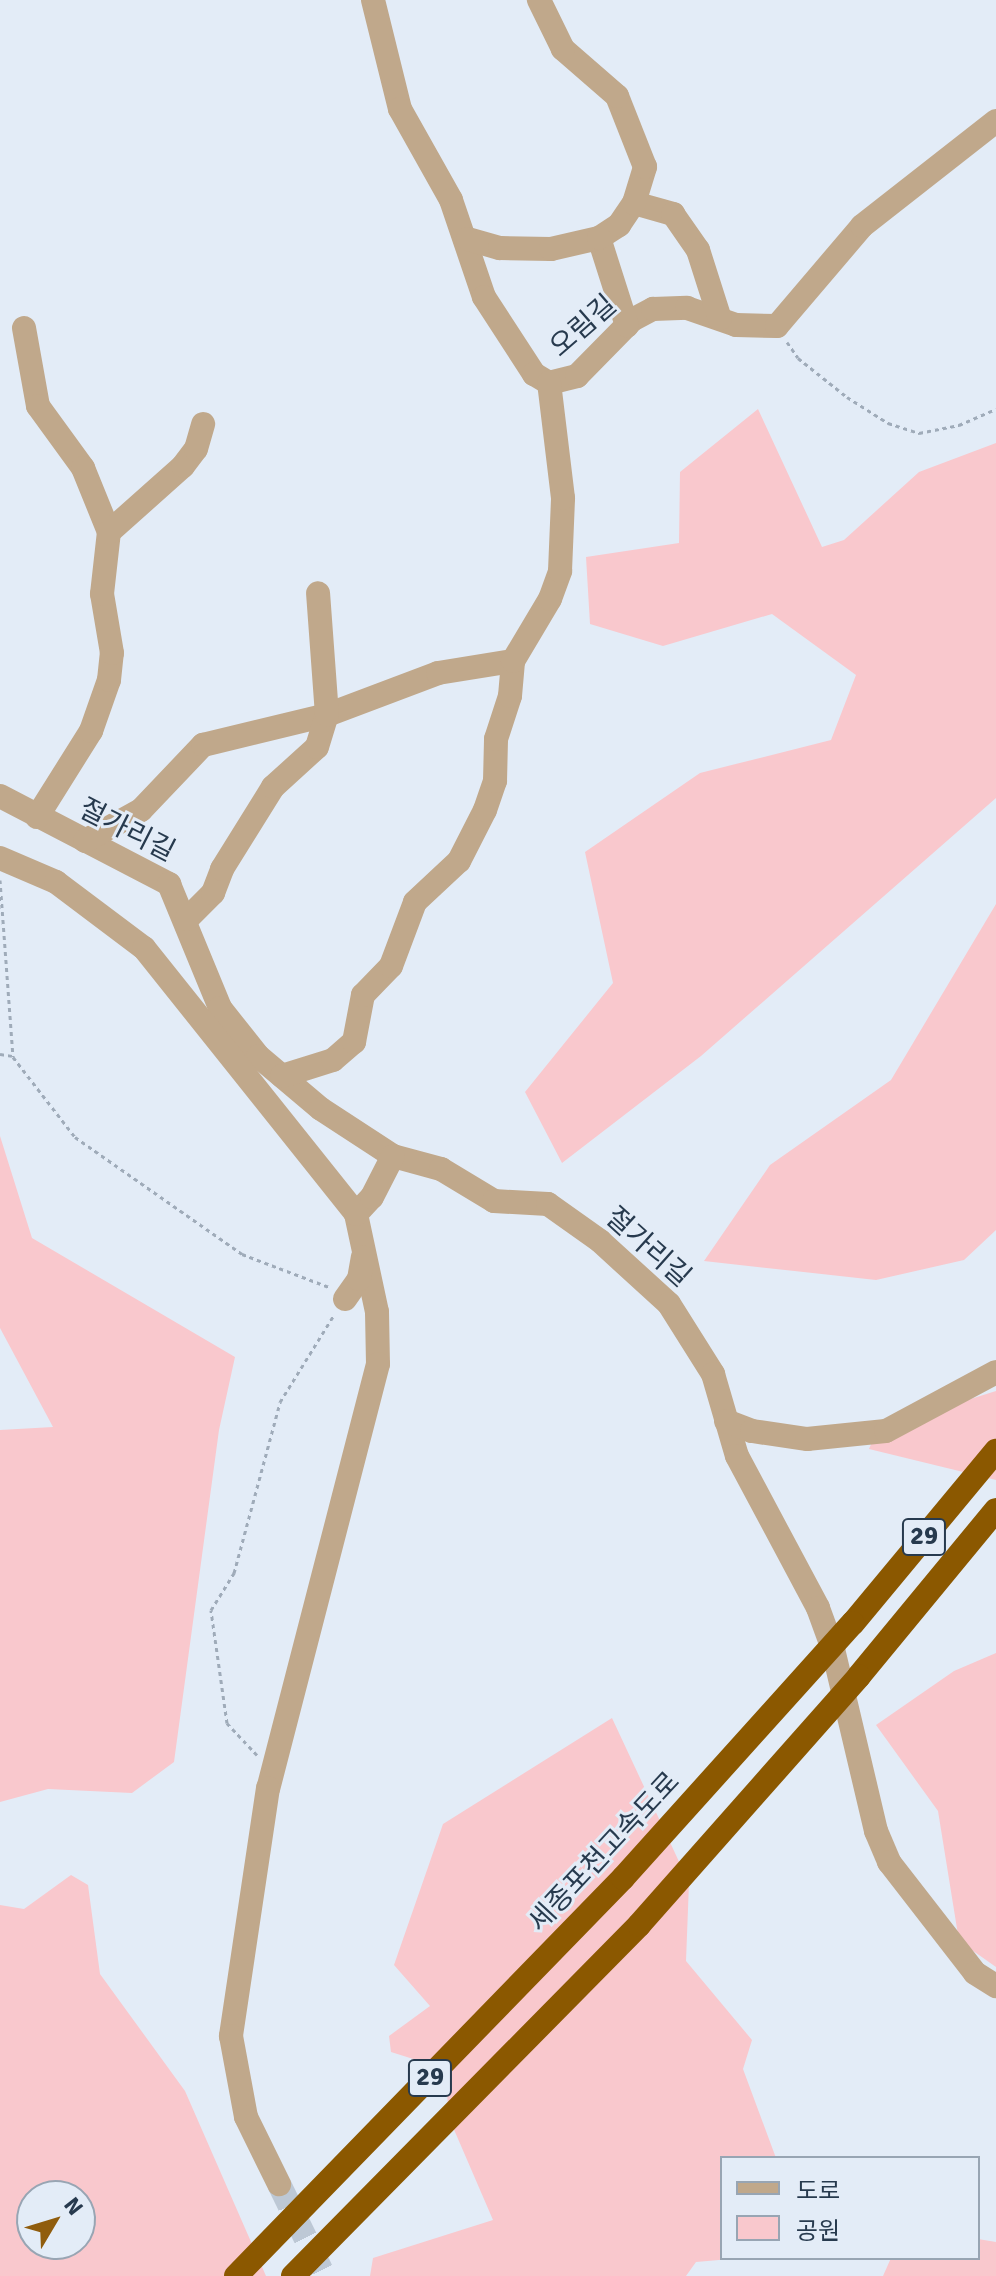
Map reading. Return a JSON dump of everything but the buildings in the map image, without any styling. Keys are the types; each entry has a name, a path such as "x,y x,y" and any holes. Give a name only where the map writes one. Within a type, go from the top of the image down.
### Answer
{"highway":[{"name":"세종포천고속도로","path":"236,2276 623,1878 853,1623 996,1451"},
{"name":"29","path":"293,2276 639,1925 859,1676 996,1510"}],"street":[{"name":"오림길","path":"373,0 400,109 468,239 484,297 534,374 549,383 577,376 627,326 669,306 761,328 777,326"},
{"path":"468,239 500,248 551,249 599,238 619,225 634,203 645,167 635,131 602,78 563,49 539,0"},
{"path":"777,326 862,226 996,121"},
{"path":"634,203 673,214 698,250 720,319"},
{"path":"599,238 627,326"},
{"path":"24,328 38,406 83,468 109,532 102,594 112,653 109,680 91,731 37,817"},
{"path":"282,1076 333,1060 354,1042 363,995 391,966 415,902 471,845 495,781 496,739 510,696 513,661 550,599 560,571 563,498 549,383"},
{"path":"109,532 183,466 196,449 203,424"},
{"path":"187,919 213,893 222,869 273,787 317,747 327,715 318,593"},
{"path":"85,841 141,810 203,745 327,715 438,673 513,661"},
{"name":"절가리길","path":"0,796 85,841 157,874 169,884 187,919 220,1008 258,1056 321,1109 393,1156 441,1169 494,1201 548,1204 590,1233 686,1325 713,1374 726,1421 754,1491 798,1564 828,1636 876,1831 889,1862 975,1973 996,1986"},
{"path":"0,858 56,882 144,948 356,1214 364,1250 377,1312 378,1364 273,1766 231,2036 246,2117 279,2184"},
{"path":"356,1214 372,1197 393,1156"},
{"path":"345,1299 359,1279 364,1250"},
{"path":"726,1421 752,1431 807,1439 886,1431 996,1372"}],"path":[{"path":"777,326 798,358 888,423 919,433 959,425 996,409"},
{"path":"0,880 13,1057 75,1137 242,1254 331,1288 345,1299 280,1402 234,1573 211,1610 227,1723 252,1752 273,1766"},
{"path":"0,1054 13,1057"}],"green space":[{"path":"758,409 822,547 844,540 919,472 996,443 996,798 701,1056 562,1163 525,1092 613,983 585,852 700,773 831,740 856,675 772,614 663,646 590,624 586,557 679,543 680,472"},
{"path":"996,904 996,1230 964,1260 876,1280 704,1261 770,1165 891,1080"},
{"path":"0,1136 32,1238 235,1357 219,1430 174,1762 132,1793 48,1789 0,1802 0,1430 53,1427 0,1328"},
{"path":"996,1391 996,1480 869,1449 878,1428"},
{"path":"996,1653 996,1967 959,1941 938,1811 876,1725 954,1671"},
{"path":"612,1718 689,1883 686,1961 752,2040 743,2069 775,2156 720,2156 720,2260 696,2262 686,2276 370,2276 373,2258 493,2220 449,2118 445,2069 391,2052 389,2036 430,2006 394,1965 443,1824"},
{"path":"71,1875 88,1885 100,1974 185,2091 266,2276 0,2276 0,1905 24,1909"},
{"path":"980,2239 996,2242 996,2276 883,2276 890,2260 980,2260"}],"tunnel":[{"path":"279,2184 324,2276"}]}
